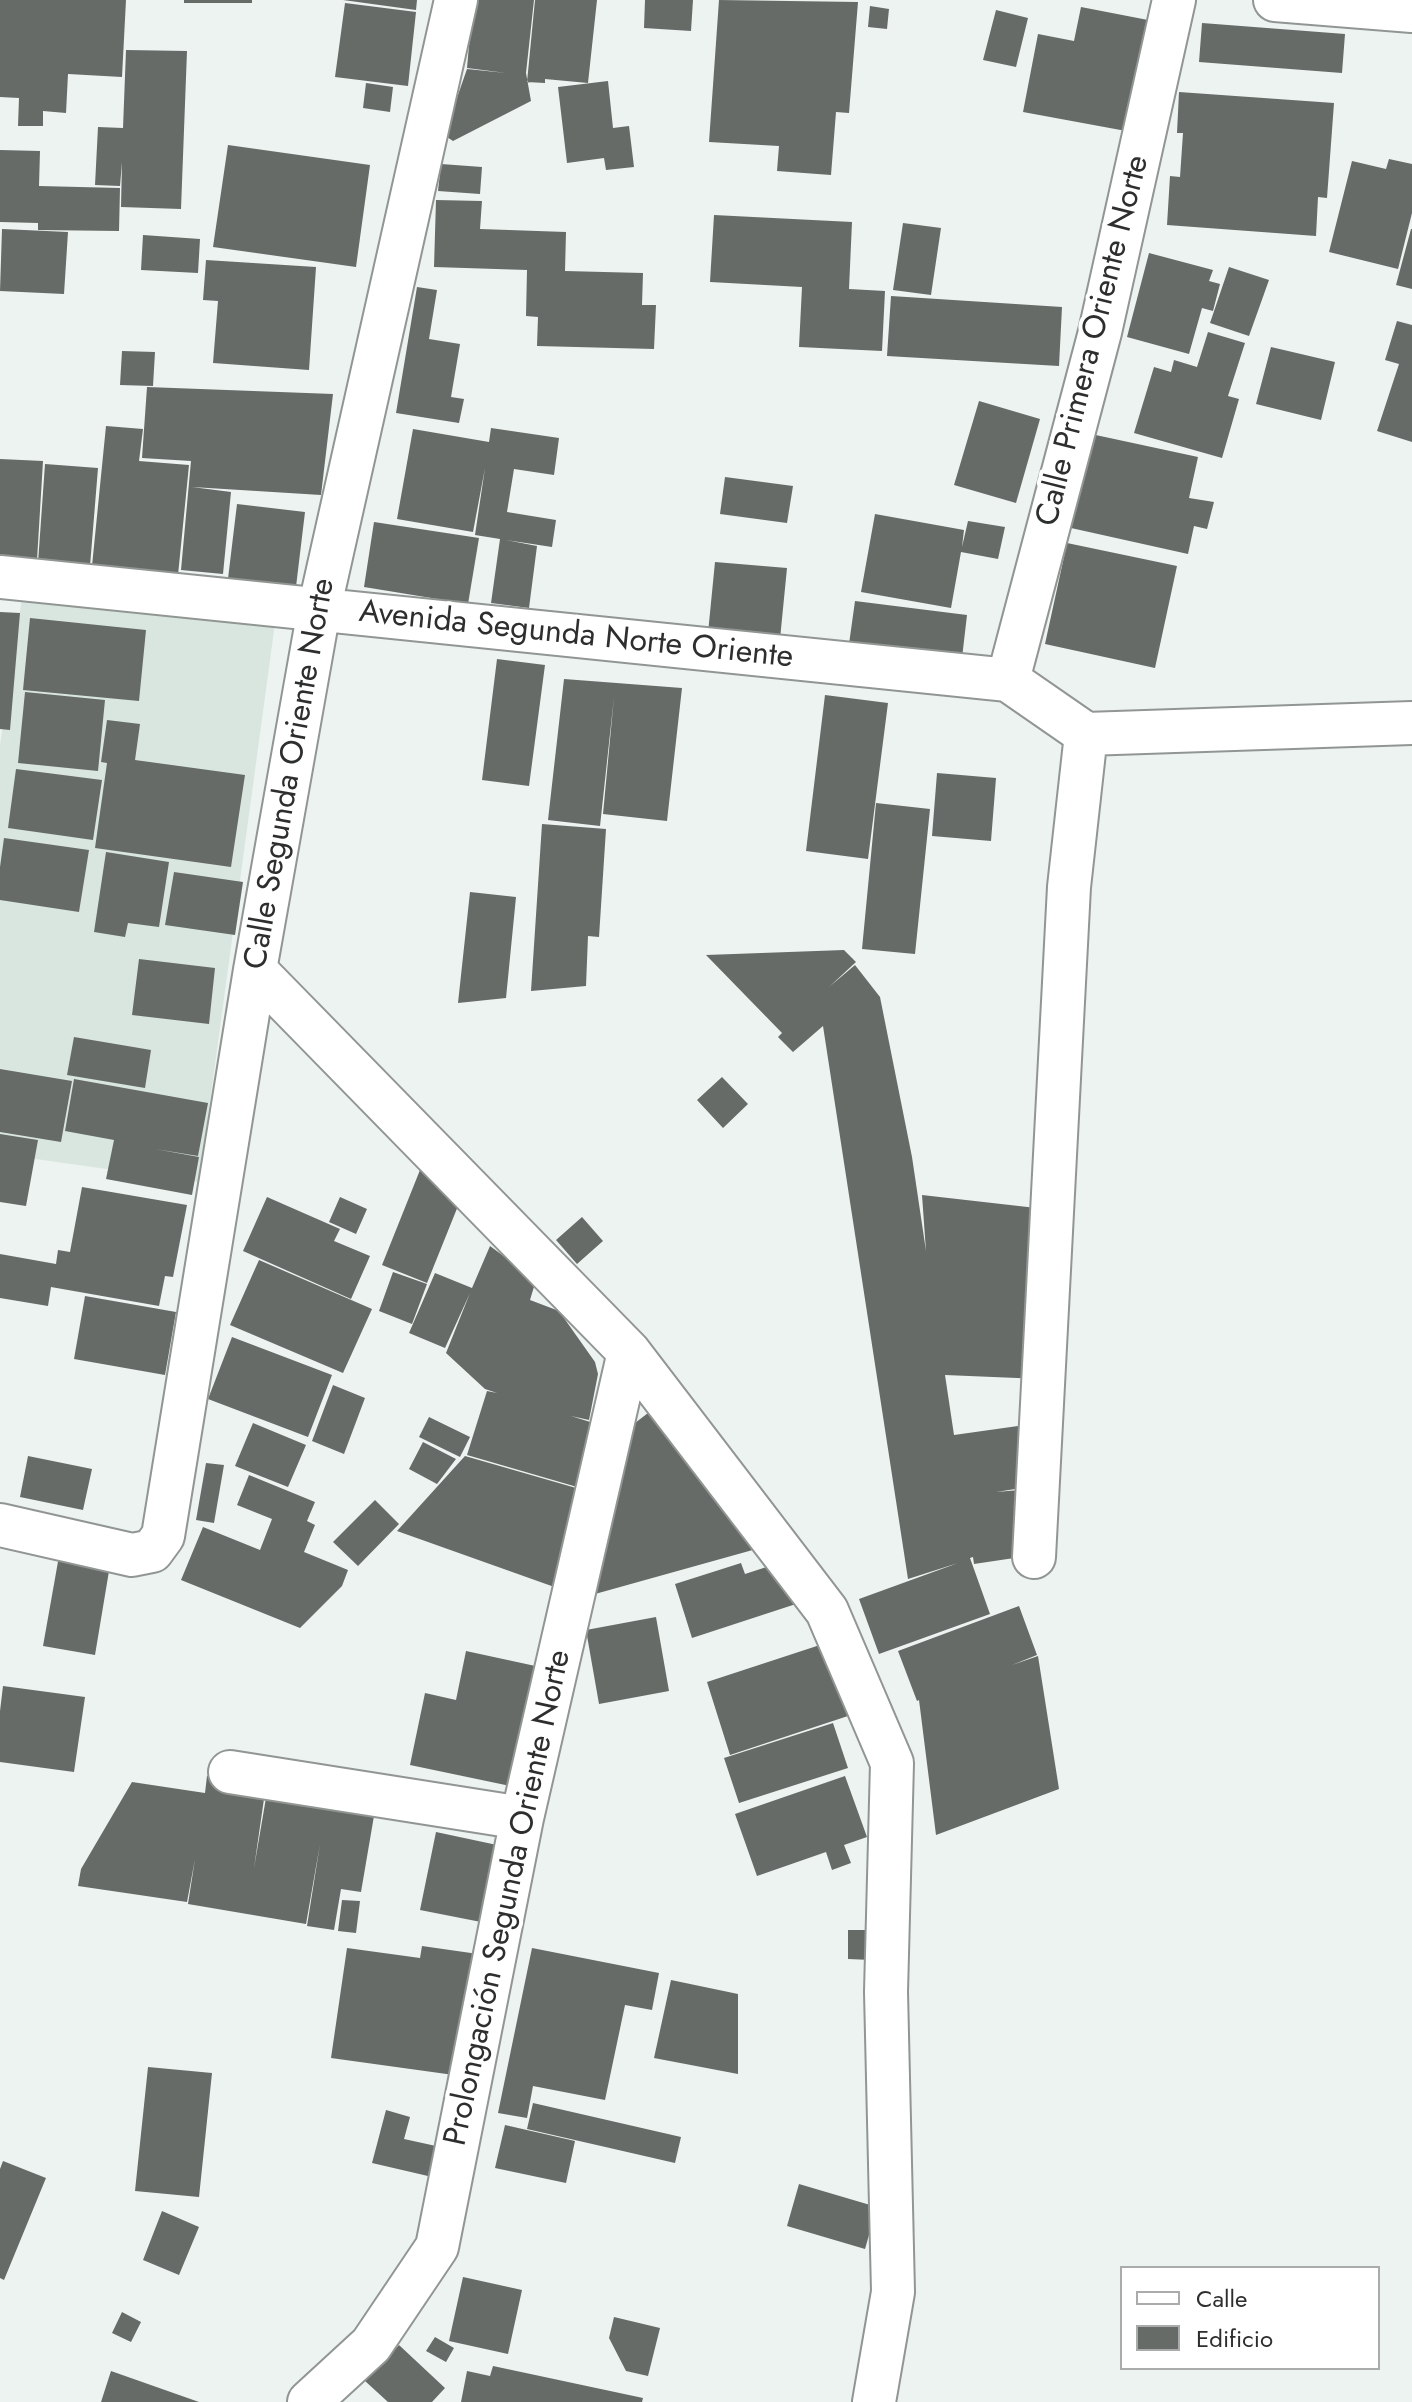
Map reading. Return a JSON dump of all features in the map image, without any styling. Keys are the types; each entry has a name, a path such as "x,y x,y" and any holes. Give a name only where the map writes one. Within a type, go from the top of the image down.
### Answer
{"street":[{"name":"Calle Segunda Oriente Norte","path":"0,1525 132,1555 152,1551 163,1536 255,970 319,610 456,0"},
{"name":"Calle Primera Oriente Norte","path":"1008,680 1100,332 1174,0"},
{"path":"1275,0 1412,11"},
{"name":"Avenida Segunda Norte Oriente","path":"0,577 1008,680"},
{"path":"1008,680 1086,734 1412,723"},
{"path":"1034,1557 1069,887 1086,734"},
{"path":"255,970 629,1352 827,1611 892,1763 886,1992 893,2292 874,2402"},
{"name":"Prolongación Segunda Oriente Norte","path":"309,2402 371,2345 437,2247 522,1818 629,1352"},
{"path":"230,1772 522,1818"}],"shaded area":[{"path":"23,591 276,616 199,1182 0,1154 0,745"}],"building":[{"path":"0,0 126,0 122,77 68,74 66,113 43,111 43,126 18,126 19,98 0,97"},
{"path":"184,0 252,0 252,3 184,3"},
{"path":"343,0 417,0 416,10"},
{"path":"473,0 534,0 526,73 531,101 453,141 444,135 467,69 506,73 467,68"},
{"path":"535,0 597,0 588,83 545,79 545,83 527,82"},
{"path":"645,0 693,0 691,31 644,28"},
{"path":"719,0 858,2 849,113 836,112 831,175 777,171 779,146 709,142"},
{"path":"345,3 416,12 408,86 335,77"},
{"path":"870,6 889,9 887,29 868,27"},
{"path":"1081,7 1148,20 1126,131 1023,112 1038,34 1074,41"},
{"path":"996,10 1028,18 1016,67 983,60"},
{"path":"1202,23 1345,34 1342,73 1199,62"},
{"path":"126,50 187,51 181,209 121,207 122,162 120,186 95,185 98,127 123,128"},
{"path":"608,81 613,128 629,126 634,167 606,170 604,158 567,163 558,87"},
{"path":"366,83 393,87 390,112 363,108"},
{"path":"1179,92 1334,103 1327,198 1318,197 1316,236 1167,225 1170,176 1180,177 1183,133 1177,133"},
{"path":"228,145 370,165 356,267 213,247"},
{"path":"0,150 40,151 39,186 120,188 119,231 38,230 38,223 0,222"},
{"path":"1389,159 1412,164 1412,213 1398,269 1329,252 1352,161 1386,169"},
{"path":"441,164 482,167 480,194 438,191"},
{"path":"436,200 482,201 480,229 566,232 565,271 643,273 642,305 656,305 654,349 537,346 538,317 526,316 527,270 434,267"},
{"path":"714,215 852,222 849,289 885,291 882,351 799,347 802,287 710,282"},
{"path":"903,223 941,228 931,295 893,290"},
{"path":"2,229 68,232 64,294 0,291"},
{"path":"1412,229 1412,289 1396,285"},
{"path":"143,235 200,239 198,273 141,270"},
{"path":"1149,253 1213,270 1209,281 1220,284 1213,311 1202,308 1189,354 1127,337"},
{"path":"206,260 316,267 309,370 213,363 218,301 203,300"},
{"path":"1229,267 1269,280 1249,336 1210,323"},
{"path":"417,287 437,290 429,339 460,344 451,397 464,399 459,423 396,413"},
{"path":"891,296 1062,307 1059,366 887,356"},
{"path":"1397,321 1412,325 1412,442 1377,431 1399,364 1385,360"},
{"path":"1208,332 1245,343 1228,396 1239,399 1222,458 1134,433 1154,367 1171,372 1174,360 1197,367"},
{"path":"1271,347 1335,362 1321,420 1256,404"},
{"path":"122,351 155,352 153,386 120,385"},
{"path":"147,387 333,394 321,495 192,487 231,492 223,574 181,570 191,461 142,458"},
{"path":"979,401 1040,419 1016,503 954,485"},
{"path":"106,426 143,429 139,461 189,465 178,575 92,566"},
{"path":"491,428 559,438 554,475 514,469 507,512 556,520 552,547 506,540 537,546 529,608 491,603 500,539 475,535 485,468 473,532 397,519 413,429 489,442"},
{"path":"1091,434 1198,457 1189,498 1214,502 1207,529 1194,526 1188,554 1071,528"},
{"path":"0,459 43,461 37,560 0,558"},
{"path":"45,464 98,468 90,566 38,563"},
{"path":"725,477 793,486 787,523 720,514"},
{"path":"237,504 305,512 295,595 227,587"},
{"path":"875,514 964,530 962,547 968,521 1005,527 998,559 961,552 951,608 861,592"},
{"path":"374,522 479,538 468,604 364,587"},
{"path":"1067,543 1177,566 1155,668 1045,644"},
{"path":"715,562 787,568 780,639 708,633"},
{"path":"855,601 967,615 962,658 849,644"},
{"path":"0,612 20,613 10,730 0,729"},
{"path":"30,618 146,630 139,701 23,690"},
{"path":"497,659 545,665 529,786 482,780"},
{"path":"564,679 682,688 667,821 603,814 614,697 600,826 548,820"},
{"path":"25,692 105,700 98,771 18,763"},
{"path":"825,695 888,703 868,859 806,851"},
{"path":"107,720 140,724 135,760 245,775 231,867 95,848 107,763 101,762"},
{"path":"16,769 102,780 93,840 8,828"},
{"path":"937,773 996,778 991,841 932,836"},
{"path":"876,803 930,809 915,954 862,949"},
{"path":"542,824 606,829 599,937 588,936 586,986 531,991"},
{"path":"4,838 89,850 79,912 0,900"},
{"path":"106,852 169,862 159,927 128,923 125,937 94,932"},
{"path":"174,872 243,882 235,935 165,925"},
{"path":"470,892 516,897 506,998 458,1003"},
{"path":"844,950 856,962 829,987 855,965 880,997 912,1157 926,1251 922,1195 1045,1209 1041,1379 945,1375 954,1435 1018,1426 1028,1487 996,1492 1020,1490 1021,1557 974,1564 973,1557 970,1558 990,1614 879,1654 859,1599 958,1563 908,1579 823,1026 793,1052 778,1037 782,1033 706,955"},
{"path":"139,959 215,968 209,1024 132,1015"},
{"path":"74,1037 151,1050 145,1088 67,1075"},
{"path":"0,1069 72,1081 61,1142 0,1132"},
{"path":"722,1077 748,1104 723,1128 697,1100"},
{"path":"74,1079 208,1103 198,1156 155,1149 199,1157 192,1195 106,1179 114,1140 65,1131"},
{"path":"0,1134 38,1140 26,1206 0,1202"},
{"path":"420,1170 458,1206 427,1283 382,1265"},
{"path":"82,1187 187,1205 173,1277 165,1276 159,1306 51,1287 48,1306 0,1298 0,1254 56,1264 58,1250 70,1252"},
{"path":"267,1197 340,1229 334,1241 370,1256 351,1299 243,1251"},
{"path":"340,1197 367,1209 356,1234 329,1222"},
{"path":"582,1217 603,1241 577,1264 556,1240"},
{"path":"490,1246 536,1280 530,1300 559,1311 595,1362 598,1374 589,1420 571,1416 603,1426 584,1489 467,1455 487,1391 497,1393 485,1389 446,1353 470,1293 445,1348 409,1333 435,1273 472,1288"},
{"path":"259,1260 372,1309 343,1373 230,1325"},
{"path":"393,1272 427,1284 412,1324 379,1311"},
{"path":"85,1296 176,1312 165,1375 74,1359"},
{"path":"232,1337 332,1375 308,1437 208,1399"},
{"path":"333,1385 365,1398 344,1454 312,1441"},
{"path":"648,1413 767,1546 595,1594 635,1423"},
{"path":"429,1417 470,1437 460,1457 419,1437"},
{"path":"253,1423 306,1445 288,1487 235,1466"},
{"path":"423,1442 456,1459 437,1484 409,1469"},
{"path":"28,1456 92,1469 83,1510 20,1497"},
{"path":"465,1456 583,1490 560,1589 397,1531"},
{"path":"206,1463 224,1465 214,1523 196,1520"},
{"path":"249,1475 315,1502 307,1521 315,1525 304,1552 348,1570 342,1586 300,1628 181,1580 203,1527 260,1550 272,1519 237,1505"},
{"path":"375,1500 399,1524 358,1566 333,1542"},
{"path":"59,1556 110,1565 95,1655 43,1646"},
{"path":"785,1561 799,1603 692,1638 675,1584 741,1563 745,1574"},
{"path":"1019,1606 1037,1655 1012,1665 1038,1656 1059,1789 936,1835 919,1700 898,1651"},
{"path":"656,1617 669,1691 599,1704 586,1630"},
{"path":"826,1643 860,1712 730,1755 707,1682"},
{"path":"466,1651 540,1667 515,1787 410,1765 425,1693 456,1700"},
{"path":"3,1686 85,1697 74,1772 0,1762"},
{"path":"833,1723 848,1768 739,1803 724,1758"},
{"path":"207,1776 266,1785 254,1868 267,1792 375,1810 361,1892 341,1889 334,1930 307,1926 320,1844 306,1924 188,1904 195,1859 187,1902 78,1886 81,1869 132,1782 205,1793"},
{"path":"845,1776 867,1837 844,1845 851,1863 832,1870 826,1852 757,1876 735,1814"},
{"path":"436,1832 497,1845 481,1922 420,1910"},
{"path":"342,1900 360,1901 356,1933 338,1931"},
{"path":"848,1930 871,1930 871,1960 848,1959"},
{"path":"422,1946 478,1954 461,2076 331,2058 347,1948 420,1958"},
{"path":"532,1948 659,1973 652,2010 625,2005 605,2100 533,2086 527,2118 498,2113"},
{"path":"671,1980 738,1994 738,2074 654,2058"},
{"path":"148,2067 212,2073 199,2197 135,2191"},
{"path":"533,2103 681,2137 675,2163 527,2129"},
{"path":"386,2110 410,2117 404,2139 436,2146 428,2176 372,2163"},
{"path":"505,2125 575,2141 566,2183 495,2168"},
{"path":"3,2161 46,2178 4,2280 0,2278 0,2169"},
{"path":"799,2184 877,2207 865,2249 787,2226"},
{"path":"162,2211 199,2227 179,2275 143,2260"},
{"path":"463,2277 522,2290 508,2354 449,2341"},
{"path":"122,2312 141,2322 131,2342 112,2333"},
{"path":"614,2317 660,2328 648,2376 626,2371 609,2338"},
{"path":"435,2337 454,2348 446,2362 426,2351"},
{"path":"399,2345 445,2388 432,2402 388,2402 365,2381"},
{"path":"493,2366 643,2398 642,2402 461,2402 467,2371 490,2376"},
{"path":"111,2371 199,2402 101,2402"}]}
